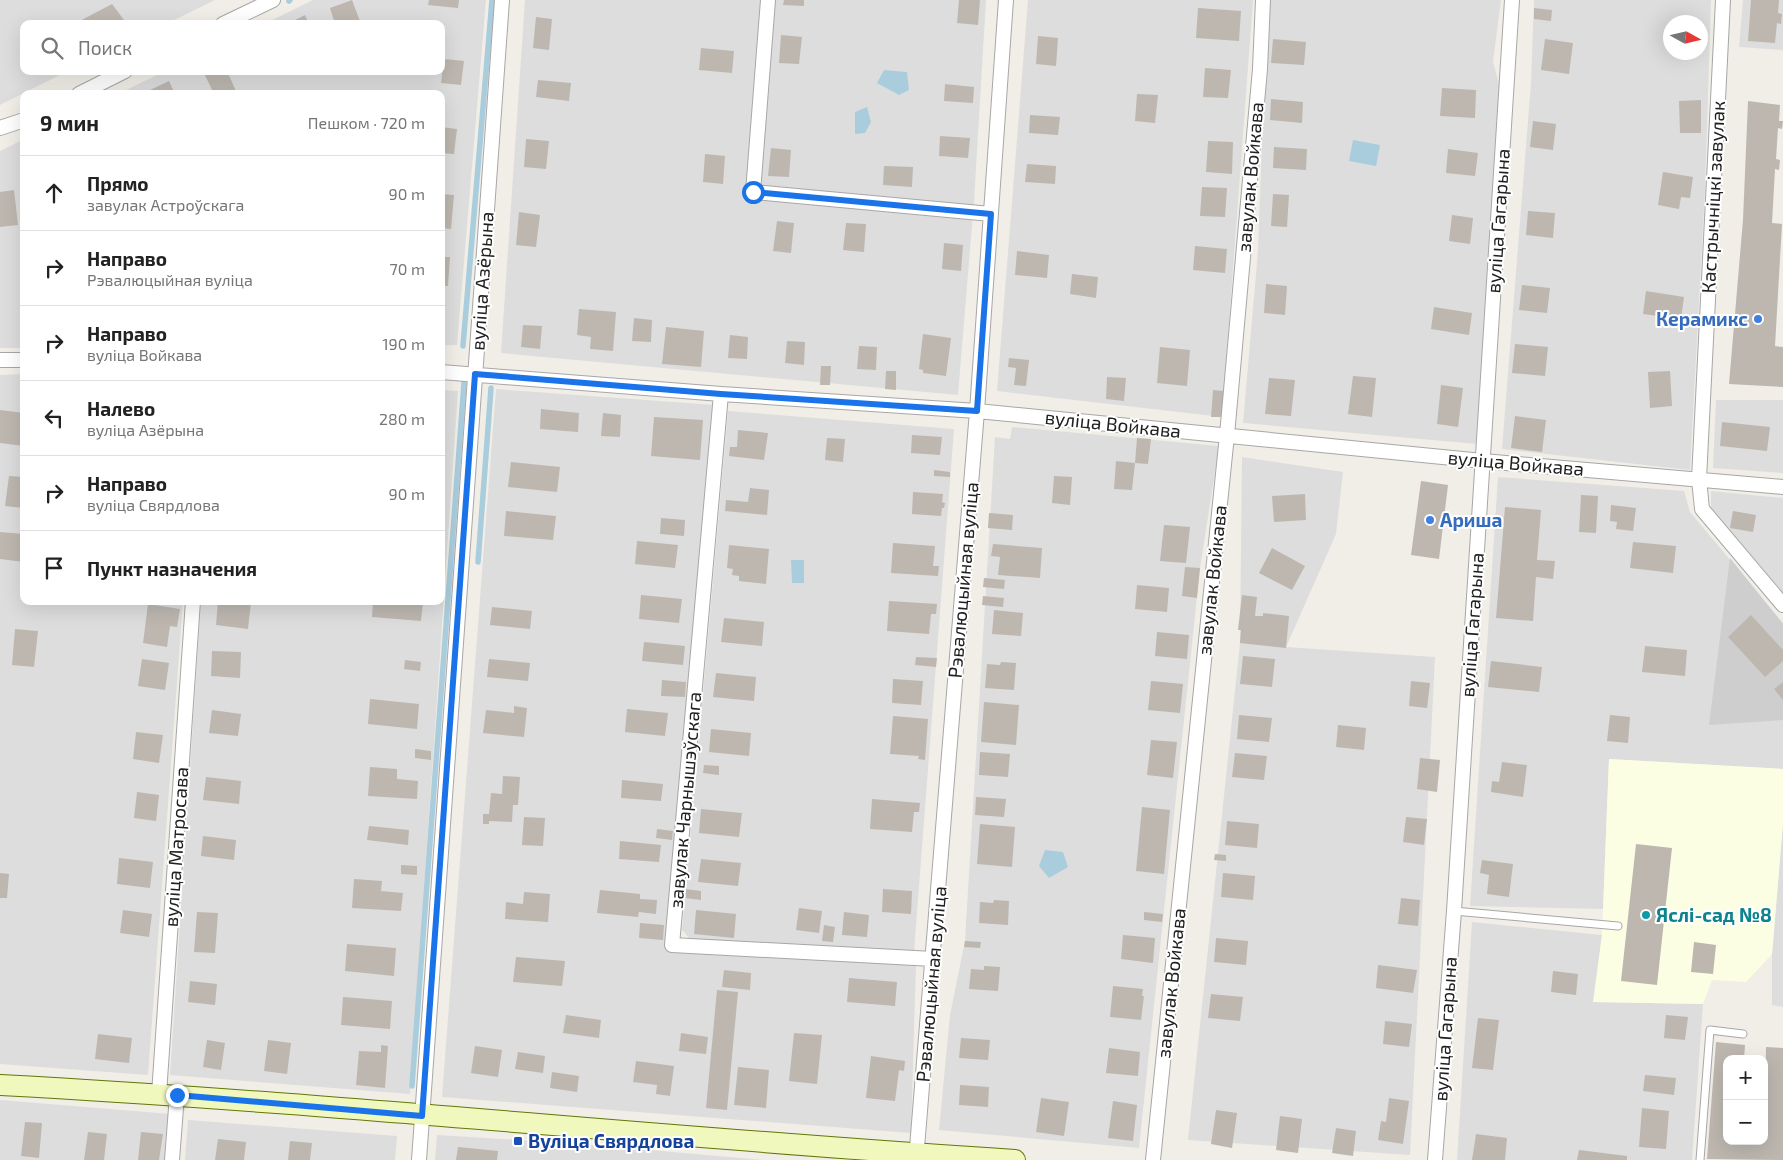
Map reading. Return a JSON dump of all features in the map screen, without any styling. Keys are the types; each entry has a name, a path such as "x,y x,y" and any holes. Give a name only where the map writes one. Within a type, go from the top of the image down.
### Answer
{"main road":[{"path":"0,1085 168,1095 916,1157 1015,1160"}],"street":[{"path":"232,20 272,0"},
{"name":"вуліца Азёрына","path":"419,1160 502,0"},
{"path":"768,0 753,192 991,214"},
{"name":"Рэвалюцыйная вуліца","path":"916,1157 977,411 1006,0"},
{"name":"завулак Войкава","path":"1153,1160 1227,435 1260,69 1263,0"},
{"name":"вуліца Гагарына","path":"1435,1160 1454,911 1512,0"},
{"name":"Кастрычніцкі завулак","path":"1723,0 1699,478 1702,509 1783,605"},
{"path":"87,90 117,75"},
{"path":"0,128 20,121"},
{"path":"0,360 20,360"},
{"name":"вуліца Войкава","path":"445,372 721,394 977,411 1483,461 1699,478 1783,487"},
{"name":"завулак Чарнышэўскага","path":"721,394 672,945 933,959"},
{"name":"вуліца Матросава","path":"172,1160 168,1095 193,605"}],"lane":[{"path":"1454,911 1618,926"},
{"path":"1700,1160 1710,1030 1743,1034"}],"shaded area":[{"path":"0,0 215,0 174,20 20,20 20,75 60,75 30,90 20,90 20,95 0,105"},
{"path":"313,0 486,0 457,345 445,345 445,90 126,90 157,75 445,75 445,20 272,20"},
{"path":"525,0 986,0 974,201 958,395 501,353"},
{"path":"1028,0 1253,0 1222,417 997,391"},
{"path":"1267,0 1501,0 1493,62 1500,87 1477,444 1243,423 1258,251"},
{"path":"1534,0 1711,0 1705,189 1690,470 1502,449 1531,83"},
{"path":"1743,0 1783,0 1783,50 1739,47"},
{"path":"20,141 20,348 0,348 0,151"},
{"path":"20,374 20,605 183,605 148,1075 0,1064 0,375"},
{"path":"496,389 715,405 666,940 916,963 911,1133 442,1097"},
{"path":"445,390 458,391 445,581"},
{"path":"1716,400 1783,400 1783,473 1713,468"},
{"path":"728,411 954,429 914,952 690,939 682,930"},
{"path":"1012,427 1219,446 1200,568 1139,1148 939,1130 950,1015 965,941 995,437 1010,439"},
{"path":"1242,457 1343,472 1336,534 1286,647 1435,657 1410,1155 1188,1140 1240,643"},
{"path":"1498,477 1684,491 1690,512 1783,623 1783,769 1609,759 1603,909 1470,906"},
{"path":"1711,491 1783,498 1783,593 1711,508"},
{"path":"1730,558 1783,624 1783,720 1709,725"},
{"path":"201,605 443,605 410,1094 170,1075"},
{"path":"1609,759 1783,769 1783,823 1772,954 1746,982 1712,980 1703,1004 1593,1002 1602,935"},
{"path":"1783,823 1783,1007 1772,1005 1772,954"},
{"path":"1472,922 1602,935 1594,1002 1703,1004 1692,1160 1457,1160"},
{"path":"0,1100 171,1114 168,1160 0,1160"},
{"path":"188,1120 397,1136 395,1160 185,1160"},
{"path":"437,1135 569,1143 764,1160 435,1160"}],"water":[{"path":"884,70 907,72 909,90 899,95 877,83"},
{"path":"867,107 871,122 865,133 855,134 855,112"},
{"path":"1353,140 1380,145 1376,166 1349,161"},
{"path":"791,560 804,560 804,583 792,583"},
{"path":"1045,850 1063,852 1068,867 1049,878 1039,866"}],"building":[{"path":"352,0 360,20 334,20 330,8"},
{"path":"429,0 459,0 458,8 428,5"},
{"path":"784,0 804,0 804,6 783,5"},
{"path":"959,0 980,0 978,25 957,23"},
{"path":"1751,0 1779,0 1778,13 1782,14 1781,24 1777,23 1775,43 1748,41"},
{"path":"112,4 124,20 82,20"},
{"path":"1198,8 1241,11 1239,41 1196,38"},
{"path":"1534,8 1552,10 1551,21 1534,19"},
{"path":"305,15 307,20 295,20"},
{"path":"536,17 552,19 549,50 533,48"},
{"path":"781,35 802,37 799,64 779,63"},
{"path":"1038,36 1058,38 1056,66 1036,64"},
{"path":"1273,39 1306,42 1304,65 1271,63"},
{"path":"1545,39 1573,43 1569,74 1541,70"},
{"path":"701,48 734,51 732,73 699,70"},
{"path":"445,59 464,61 461,85 441,83 442,75 445,75"},
{"path":"1205,68 1231,70 1228,98 1203,97"},
{"path":"205,75 229,75 236,90 212,90"},
{"path":"538,80 571,83 569,101 536,97"},
{"path":"169,81 173,90 150,90"},
{"path":"945,84 974,87 973,103 944,101"},
{"path":"1442,88 1476,90 1475,118 1440,116"},
{"path":"1137,94 1158,95 1155,123 1135,121"},
{"path":"1271,99 1303,102 1302,123 1270,120"},
{"path":"1701,100 1701,133 1680,133 1679,101"},
{"path":"1748,101 1780,105 1779,121 1783,121 1782,129 1778,128 1776,159 1780,160 1779,170 1775,169 1772,223 1782,224 1775,346 1783,347 1783,387 1729,384 1743,220"},
{"path":"1030,115 1060,117 1058,135 1029,133"},
{"path":"1533,121 1556,124 1553,150 1530,147"},
{"path":"445,128 457,129 454,154 445,153"},
{"path":"940,136 970,138 968,158 939,156"},
{"path":"526,139 549,141 546,169 524,167"},
{"path":"1208,141 1233,142 1232,174 1206,172"},
{"path":"1274,147 1307,149 1306,170 1273,168"},
{"path":"771,148 791,150 789,177 768,176"},
{"path":"1448,149 1478,153 1475,176 1446,173"},
{"path":"705,154 725,156 723,184 703,182"},
{"path":"1027,164 1056,166 1055,184 1025,182"},
{"path":"884,166 913,167 912,187 883,185"},
{"path":"1663,172 1693,177 1690,198 1681,197 1679,209 1658,205"},
{"path":"1202,187 1227,188 1225,217 1200,216"},
{"path":"14,190 18,225 0,227 0,192"},
{"path":"445,194 454,195 451,229 445,228"},
{"path":"1273,194 1289,195 1287,227 1271,226"},
{"path":"1528,211 1555,213 1553,238 1526,235"},
{"path":"519,212 540,215 536,247 516,245"},
{"path":"1452,215 1473,218 1470,244 1449,241"},
{"path":"777,221 794,223 791,253 773,251"},
{"path":"846,223 866,224 864,252 843,250"},
{"path":"944,243 963,245 961,271 942,269"},
{"path":"1195,246 1227,249 1225,273 1193,270"},
{"path":"1017,251 1049,255 1047,278 1015,275"},
{"path":"445,257 450,257 448,286 445,286"},
{"path":"1072,274 1098,277 1096,298 1070,294"},
{"path":"1266,284 1287,286 1285,315 1264,313"},
{"path":"1522,285 1550,288 1547,313 1519,310"},
{"path":"1646,291 1684,297 1681,319 1643,314"},
{"path":"1434,307 1472,313 1469,335 1431,329"},
{"path":"579,309 616,312 613,351 590,349 591,337 577,335"},
{"path":"634,318 652,320 651,342 632,341"},
{"path":"523,325 542,326 540,349 521,347"},
{"path":"666,327 704,331 701,367 662,364"},
{"path":"923,334 951,338 946,376 923,373 923,370 919,369"},
{"path":"730,335 748,337 747,359 728,358"},
{"path":"787,341 805,342 804,365 785,363"},
{"path":"1515,344 1548,347 1545,376 1512,373"},
{"path":"859,346 877,347 876,370 857,369"},
{"path":"1160,347 1190,350 1187,386 1157,383"},
{"path":"1009,358 1029,360 1026,386 1014,385 1016,368 1008,367"},
{"path":"821,366 831,366 830,385 820,385"},
{"path":"886,371 896,371 896,390 885,389"},
{"path":"1670,371 1672,406 1650,408 1648,372"},
{"path":"1353,376 1376,378 1372,417 1348,414"},
{"path":"1107,377 1126,378 1124,401 1106,399"},
{"path":"1269,378 1295,380 1291,416 1265,414"},
{"path":"1441,385 1463,388 1458,427 1437,424"},
{"path":"1213,390 1224,391 1222,417 1211,417"},
{"path":"541,409 579,413 578,432 540,429"},
{"path":"0,410 20,412 20,446 0,443"},
{"path":"603,413 621,415 620,437 601,436"},
{"path":"1515,416 1546,420 1542,452 1511,448"},
{"path":"654,417 703,420 700,460 651,456"},
{"path":"1722,422 1770,427 1767,451 1720,446"},
{"path":"738,430 768,433 764,460 729,456 730,447 737,447"},
{"path":"912,435 942,437 940,455 911,453"},
{"path":"827,438 845,439 843,462 825,460"},
{"path":"1137,438 1151,439 1148,464 1135,463"},
{"path":"1116,461 1135,463 1132,490 1114,489"},
{"path":"511,462 560,467 557,492 508,487"},
{"path":"934,470 950,472 950,477 934,476"},
{"path":"9,476 20,477 20,508 5,506"},
{"path":"1054,476 1072,477 1070,505 1052,503"},
{"name":"Ариша","path":"1421,481 1448,485 1439,559 1411,555"},
{"path":"750,488 769,490 767,515 725,511 726,500 748,502"},
{"path":"913,492 943,494 942,502 945,503 941,516 912,514"},
{"path":"1305,494 1306,520 1274,522 1272,496"},
{"path":"1581,495 1598,496 1596,533 1579,532"},
{"path":"1611,505 1636,508 1633,531 1616,529 1617,522 1610,521"},
{"path":"1505,507 1541,510 1537,560 1555,561 1553,579 1536,577 1533,621 1496,618"},
{"path":"506,511 556,516 553,540 504,536"},
{"path":"1733,511 1756,515 1753,532 1730,528"},
{"path":"989,513 1013,515 1012,530 988,528"},
{"path":"661,518 685,520 684,536 660,534"},
{"path":"1164,525 1190,527 1186,563 1160,561"},
{"path":"0,532 20,534 20,562 0,559"},
{"path":"637,541 678,545 675,568 635,564"},
{"path":"1633,542 1676,546 1673,573 1630,568"},
{"path":"893,543 935,546 933,566 939,566 938,576 891,573"},
{"path":"993,544 1042,548 1040,578 998,575 1000,557 991,556"},
{"path":"729,545 769,549 766,584 739,581 739,576 732,575 733,569 727,568"},
{"path":"1272,548 1305,566 1292,590 1259,573"},
{"path":"1185,567 1200,568 1197,598 1182,596"},
{"path":"984,578 1005,580 1004,589 983,587"},
{"path":"1137,585 1169,588 1167,612 1135,609"},
{"path":"641,595 682,599 679,623 639,619"},
{"path":"1242,595 1257,597 1255,616 1263,616 1263,613 1289,616 1286,648 1240,643 1241,630 1238,630"},
{"path":"983,596 1004,598 1003,607 982,605"},
{"path":"889,601 937,604 936,614 931,614 929,634 887,631"},
{"path":"148,605 180,609 177,627 170,626 167,647 143,643"},
{"path":"218,605 251,605 248,629 216,625"},
{"path":"373,605 423,605 421,621 372,617"},
{"path":"492,607 532,611 530,629 490,625"},
{"path":"994,610 1023,613 1021,636 992,634"},
{"path":"1751,615 1783,650 1783,661 1765,677 1728,637"},
{"path":"724,618 764,622 762,646 721,642"},
{"path":"15,629 38,631 34,667 12,665"},
{"path":"1157,632 1189,635 1187,659 1155,656"},
{"path":"644,642 685,646 683,665 642,661"},
{"path":"1645,646 1687,650 1685,676 1642,672"},
{"path":"212,651 241,652 240,678 211,676"},
{"path":"1243,656 1275,659 1272,687 1240,684"},
{"path":"916,657 937,658 936,667 915,665"},
{"path":"142,659 169,663 165,690 138,686"},
{"path":"489,659 530,663 528,681 487,677"},
{"path":"405,660 421,662 420,671 404,669"},
{"path":"1491,661 1542,667 1539,692 1488,687"},
{"path":"1001,662 1016,663 1014,690 985,688 987,664 1000,665"},
{"path":"716,673 756,677 754,701 713,697"},
{"path":"893,679 923,681 921,705 892,703"},
{"path":"662,680 686,682 685,697 661,696"},
{"path":"1151,681 1183,684 1180,713 1148,710"},
{"path":"1411,681 1430,683 1427,708 1409,706"},
{"path":"1783,682 1783,700 1774,689"},
{"path":"370,699 419,704 417,729 368,724"},
{"path":"984,702 1019,705 1016,745 981,742"},
{"path":"514,706 527,708 524,737 483,733 486,710 514,713"},
{"path":"627,709 668,713 665,736 625,732"},
{"path":"212,710 241,714 238,736 209,733"},
{"path":"1239,715 1272,718 1269,742 1237,739"},
{"path":"1610,715 1630,717 1628,743 1607,741"},
{"path":"893,716 928,719 925,760 918,759 919,756 890,754"},
{"path":"1338,725 1366,728 1364,750 1336,747"},
{"path":"711,729 751,733 749,756 709,752"},
{"path":"136,732 163,735 159,763 133,759"},
{"path":"1151,740 1177,742 1173,778 1147,775"},
{"path":"415,749 431,751 431,760 415,758"},
{"path":"980,752 1010,754 1008,777 979,775"},
{"path":"1235,753 1267,756 1264,780 1232,777"},
{"path":"1420,758 1440,760 1437,792 1417,789"},
{"path":"1502,762 1527,765 1523,797 1491,792 1492,781 1499,782"},
{"path":"704,765 719,766 719,775 703,773"},
{"path":"370,767 397,769 397,779 418,781 417,799 368,796"},
{"path":"503,776 520,777 518,805 513,805 512,822 489,821 489,824 483,824 483,814 489,814 491,793 502,794"},
{"path":"206,777 241,781 239,804 203,800"},
{"path":"622,780 663,784 661,801 621,798"},
{"path":"137,792 159,795 156,821 134,818"},
{"path":"976,797 1006,799 1004,817 975,815"},
{"path":"872,799 920,803 919,812 914,812 912,832 870,829"},
{"path":"1142,807 1170,810 1164,874 1136,871"},
{"path":"701,809 742,813 739,837 699,833"},
{"path":"524,817 545,818 543,846 522,845"},
{"path":"1406,817 1427,819 1424,845 1403,842"},
{"path":"1227,821 1259,824 1257,848 1225,845"},
{"path":"980,824 1015,827 1012,867 977,864"},
{"path":"369,826 409,830 408,845 367,840"},
{"path":"657,829 673,831 672,840 656,838"},
{"path":"203,836 236,840 234,860 201,856"},
{"path":"620,841 661,845 659,862 619,859"},
{"name":"Яслі-сад №8","path":"1636,844 1672,848 1657,985 1621,981"},
{"path":"1215,854 1226,855 1226,861 1214,860"},
{"path":"119,858 153,862 150,888 117,884"},
{"path":"701,859 741,863 738,886 698,882"},
{"path":"1482,860 1513,864 1509,897 1487,894 1489,875 1480,873"},
{"path":"401,865 417,866 417,875 401,874"},
{"path":"0,873 9,874 7,898 0,898"},
{"path":"1223,873 1255,876 1253,900 1221,897"},
{"path":"354,879 382,881 381,891 403,893 401,911 352,908"},
{"path":"685,889 701,891 701,900 685,898"},
{"path":"883,889 912,891 911,914 882,912"},
{"path":"600,890 640,894 640,899 657,900 656,914 639,912 638,917 597,913"},
{"path":"524,892 550,894 548,922 505,919 506,902 523,904"},
{"path":"1401,898 1420,900 1418,926 1398,924"},
{"path":"994,900 1009,901 1008,925 979,923 980,902 993,903"},
{"path":"799,908 822,911 819,933 796,930"},
{"path":"123,910 152,914 149,937 120,933"},
{"path":"696,910 736,914 734,938 694,934"},
{"path":"197,912 218,913 215,953 194,952"},
{"path":"844,912 869,915 867,937 842,935"},
{"path":"1144,912 1163,914 1162,922 1144,920"},
{"path":"640,923 664,925 663,940 639,938"},
{"path":"824,925 835,927 833,942 822,941"},
{"path":"1123,935 1155,938 1153,963 1121,959"},
{"path":"1216,938 1248,941 1246,965 1214,962"},
{"path":"965,941 981,942 980,948 964,947"},
{"path":"1694,942 1716,945 1713,974 1691,972"},
{"path":"347,944 396,948 394,976 345,971"},
{"path":"516,957 565,961 562,986 513,982"},
{"path":"1378,965 1417,970 1413,993 1376,988"},
{"path":"984,966 1000,967 998,991 969,989 971,969 984,970"},
{"path":"724,970 751,973 750,990 722,987"},
{"path":"1553,971 1578,974 1576,995 1551,992"},
{"path":"849,978 897,982 895,1006 847,1002"},
{"path":"190,981 217,984 215,1005 188,1002"},
{"path":"1113,986 1143,989 1141,1020 1110,1017"},
{"path":"717,990 738,992 727,1110 706,1108"},
{"path":"1211,994 1243,997 1240,1021 1208,1018"},
{"path":"343,997 392,1001 390,1029 341,1025"},
{"path":"566,1015 601,1020 599,1038 563,1033"},
{"path":"1666,1015 1688,1017 1685,1040 1664,1038"},
{"path":"1478,1018 1499,1020 1493,1070 1472,1068"},
{"path":"1385,1021 1412,1024 1409,1047 1383,1044"},
{"path":"681,1033 708,1037 706,1054 679,1051"},
{"path":"794,1033 822,1035 817,1084 789,1081"},
{"path":"98,1034 132,1038 129,1063 95,1059"},
{"path":"961,1038 990,1040 988,1060 959,1058"},
{"path":"207,1040 225,1043 221,1070 203,1067"},
{"path":"268,1040 291,1043 287,1074 264,1071"},
{"path":"1716,1042 1745,1045 1744,1055 1723,1055 1723,1145 1768,1145 1768,1055 1766,1055 1766,1047 1783,1048 1783,1160 1707,1159"},
{"path":"381,1045 388,1046 385,1088 356,1085 359,1051 381,1052"},
{"path":"475,1046 502,1050 498,1077 471,1073"},
{"path":"1109,1048 1140,1052 1138,1076 1106,1073"},
{"path":"518,1052 545,1056 543,1073 515,1069"},
{"path":"871,1056 905,1061 904,1071 899,1070 895,1101 866,1098"},
{"path":"636,1061 674,1066 670,1096 656,1094 657,1085 633,1082"},
{"path":"738,1067 769,1070 766,1108 734,1105"},
{"path":"552,1072 579,1076 577,1092 550,1088"},
{"path":"1645,1075 1676,1078 1674,1095 1643,1091"},
{"path":"960,1085 989,1087 988,1107 959,1105"},
{"path":"1041,1098 1069,1102 1064,1136 1036,1132"},
{"path":"1389,1098 1409,1101 1403,1144 1378,1140 1381,1121 1386,1122"},
{"path":"1113,1101 1137,1105 1133,1141 1108,1138"},
{"path":"1642,1108 1669,1111 1666,1149 1639,1147"},
{"path":"1216,1110 1237,1113 1232,1148 1211,1144"},
{"path":"1280,1116 1302,1119 1298,1153 1276,1150"},
{"path":"25,1122 42,1123 39,1158 21,1156"},
{"path":"1336,1128 1356,1131 1353,1156 1332,1153"},
{"path":"88,1132 107,1134 104,1160 84,1160"},
{"path":"141,1132 163,1134 159,1160 138,1160"},
{"path":"1476,1134 1507,1138 1505,1160 1472,1160"},
{"path":"218,1139 246,1142 244,1160 215,1160"},
{"path":"290,1141 312,1143 310,1160 288,1160"},
{"path":"458,1147 498,1151 497,1160 456,1160"},
{"path":"1579,1150 1627,1156 1627,1160 1577,1160"}],"waterway":[{"path":"463,346 492,0"},
{"path":"412,1086 464,383"},
{"path":"478,562 491,388"}],"place":[{"name":"Керамикс","path":"1758,319"},
{"name":"Ариша","path":"1430,520"},
{"name":"Яслі-сад №8","path":"1646,915"},
{"name":"Вуліца Свярдлова","path":"518,1141"}],"route":[{"path":"177,1095 422,1116 475,374 721,394 977,411 991,214 753,192"}]}
